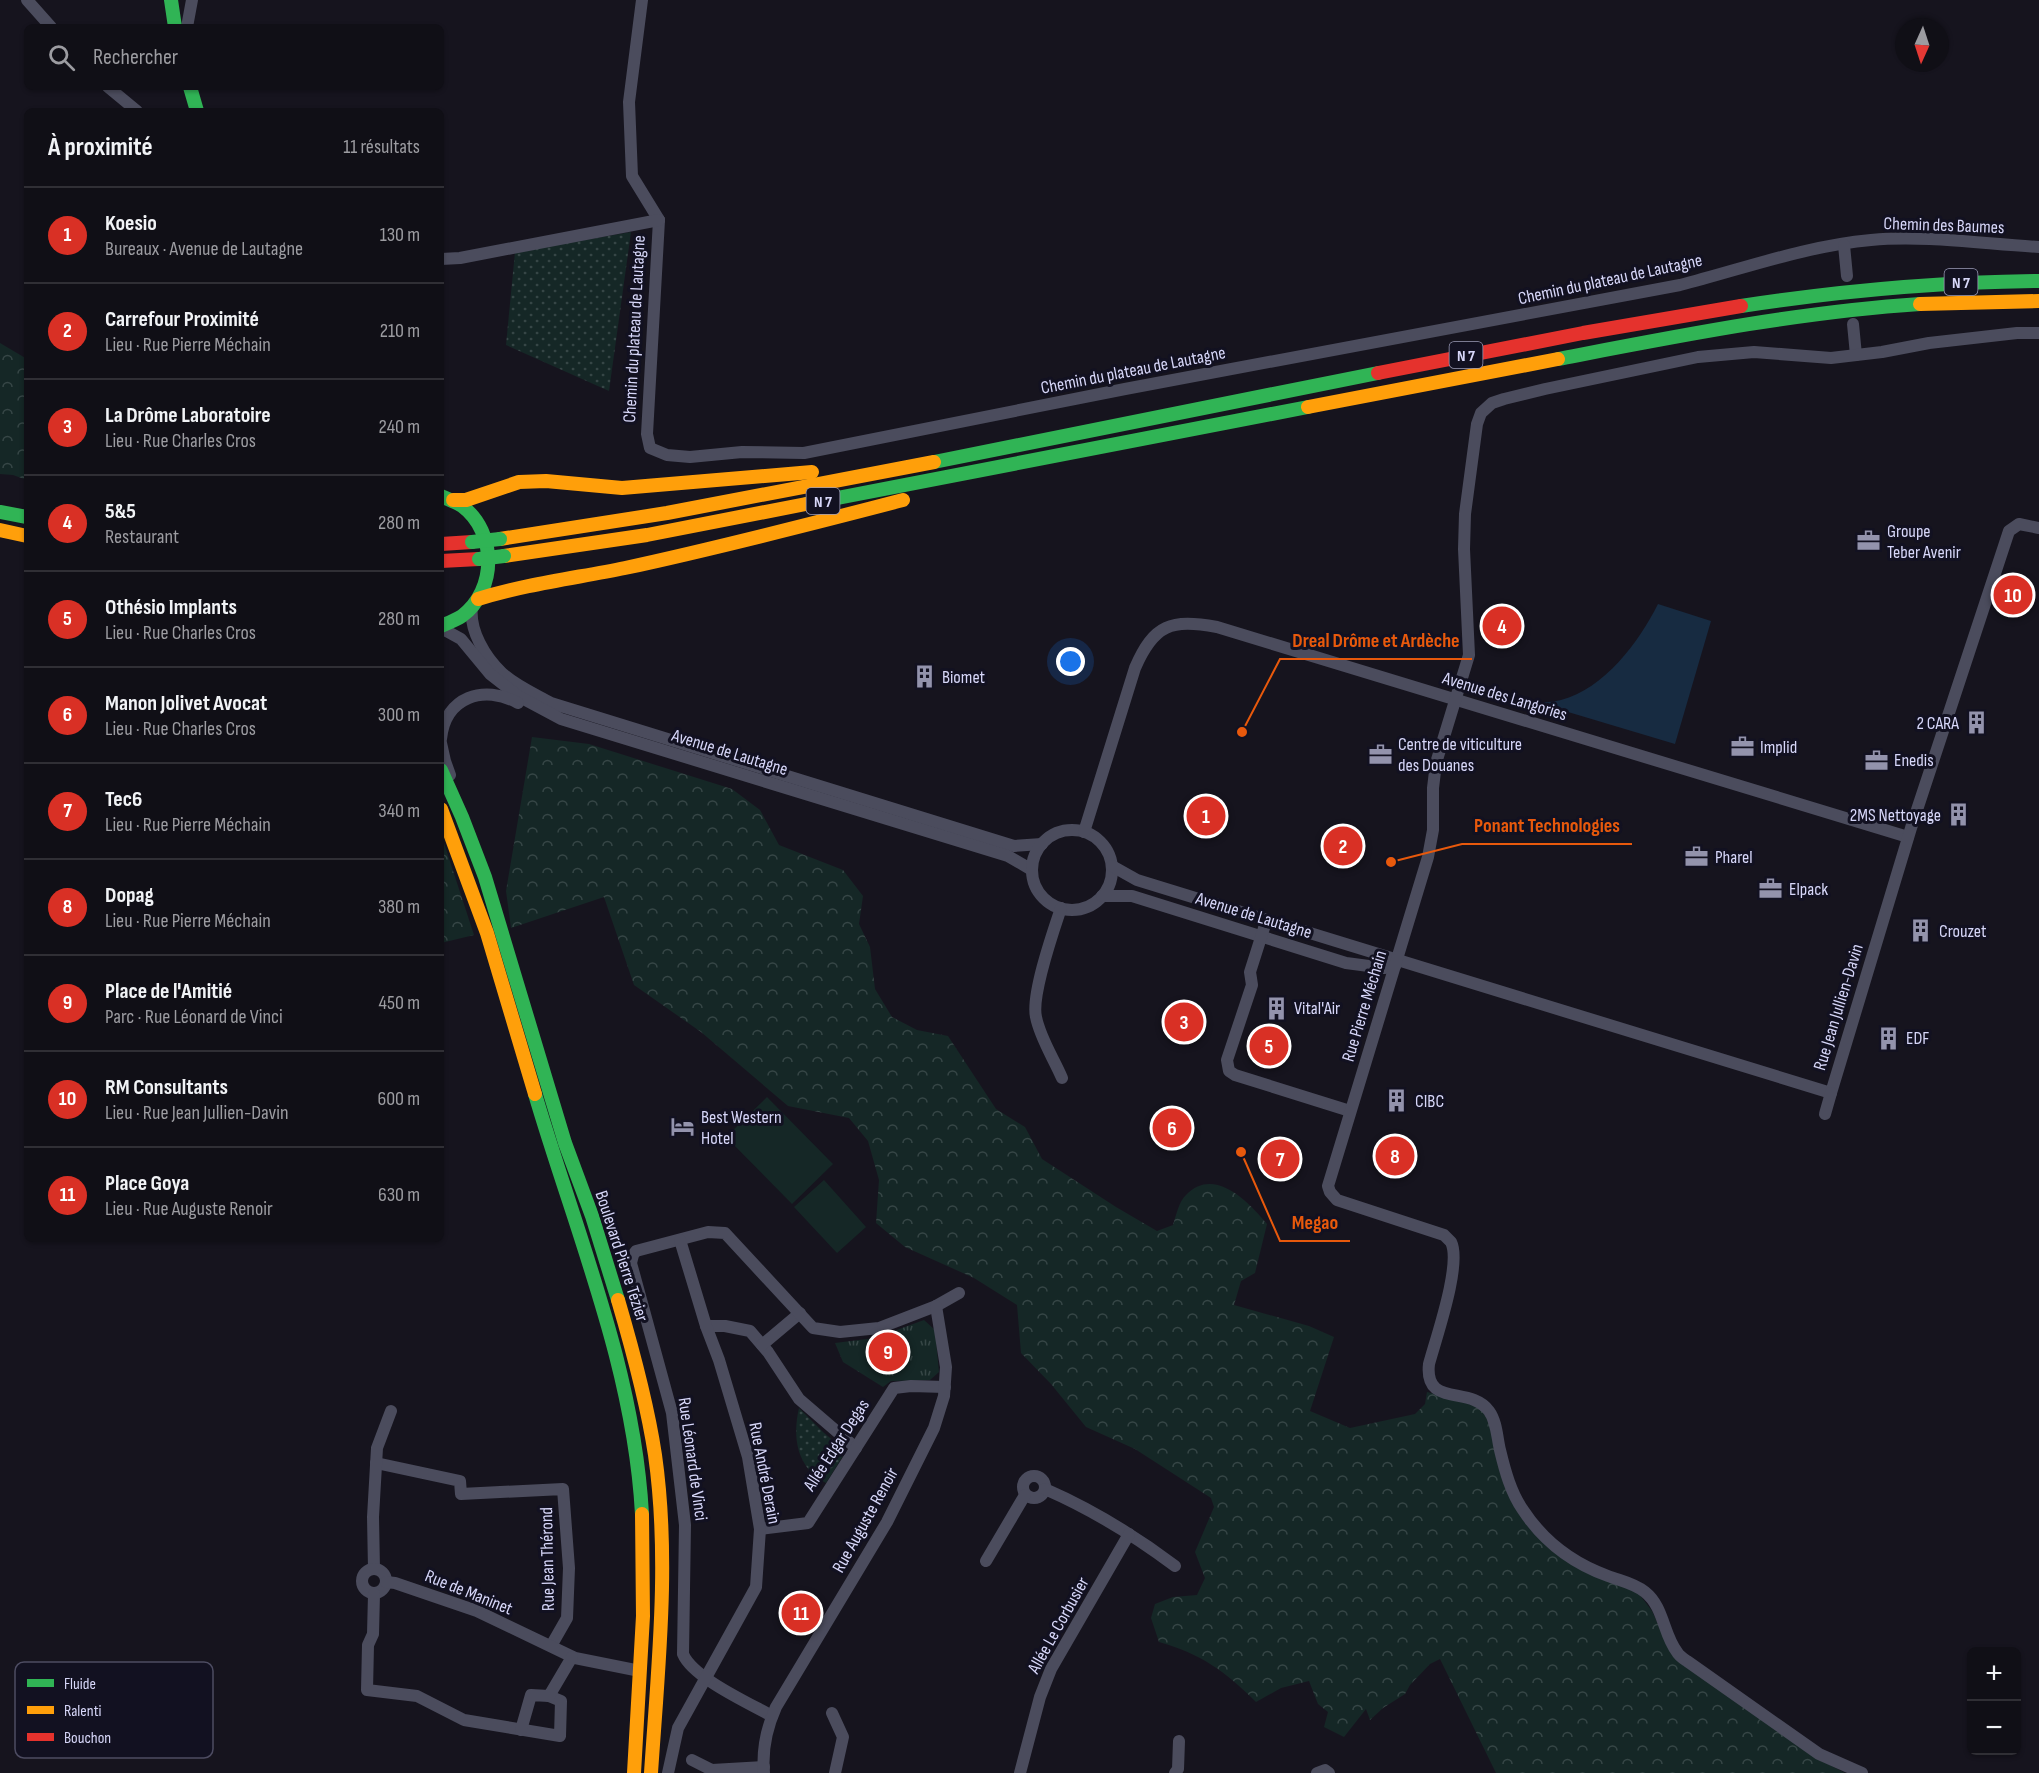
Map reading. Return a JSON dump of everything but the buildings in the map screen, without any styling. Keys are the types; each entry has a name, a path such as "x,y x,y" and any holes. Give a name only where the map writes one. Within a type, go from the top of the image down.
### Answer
{"main road":[{"path":"171,0 175,24"},
{"path":"191,90 196,108"},
{"name":"N 7","path":"444,544 500,539 642,518 1665,318 1882,287 1964,282 2039,281"},
{"name":"N 7","path":"444,561 546,551 659,532 1662,339 1801,316 1928,303 2039,301"},
{"path":"444,626 456,620 475,603 509,589 564,580 730,544 1142,439"},
{"path":"447,499 484,499 534,481 622,488 772,476 981,453"},
{"path":"447,499 480,527 488,549 488,575 475,603"},
{"path":"5,513 24,515"},
{"path":"0,530 24,534"},
{"name":"Boulevard Pierre Tézier","path":"444,777 485,877 561,1132 629,1335 646,1407 656,1456 662,1544 660,1639 651,1773"},
{"name":"Boulevard Pierre Tézier","path":"444,817 483,922 586,1253 629,1410 637,1458 643,1535 640,1671 634,1773"}],"street":[{"path":"27,0 48,24"},
{"path":"188,24 192,0"},
{"path":"444,259 460,258 658,220 632,176 629,102 642,0"},
{"path":"112,90 133,108"},
{"name":"Chemin du plateau de Lautagne","path":"658,220 646,434 650,448 667,456 690,457 742,452 804,453 1125,389 1680,285 1812,248 1844,245"},
{"name":"Chemin des Baumes","path":"1844,245 1869,240 1899,239 2039,247"},
{"path":"1844,245 1847,276"},
{"path":"1852,324 1856,355"},
{"path":"1455,700 1469,655 1464,549 1470,470 1477,424 1481,413 1492,403 1545,389 1698,357 1754,352 1831,358 2017,333 2039,333"},
{"name":"Rue Jean Jullien-Davin","path":"1396,963 1831,1093 1908,837 2009,531 2019,524 2039,528"},
{"name":"Avenue de Lautagne","path":"475,603 470,619 476,635 502,673 551,702 1014,846 1042,844"},
{"name":"Avenue des Langories","path":"1084,832 1139,659 1154,635 1172,625 1194,622 1217,627 1908,837"},
{"name":"Avenue de Lautagne","path":"444,629 461,639 490,674 518,696 561,719 1008,856 1032,870"},
{"path":"444,724 457,705 470,696 484,693 498,694 537,714 550,719 561,719"},
{"name":"Rue Pierre Méchain","path":"1455,700 1436,763 1433,788 1433,830 1428,857 1328,1186 1333,1197 1348,1204 1444,1235 1450,1242 1453,1253 1453,1272 1429,1364 1428,1376 1432,1386 1438,1390 1474,1399 1489,1411 1494,1421 1512,1489 1521,1508 1546,1540 1578,1562 1608,1576 1631,1583 1646,1592 1655,1602 1676,1652 1820,1754 1862,1773"},
{"path":"444,752 462,817"},
{"path":"1061,831 1084,832 1100,841 1110,857 1112,877 1102,896 1096,902 1079,909 1053,905 1041,894 1033,878 1033,861 1042,844 1050,836 1061,831"},
{"name":"Avenue de Lautagne","path":"1112,866 1137,880 1396,963"},
{"name":"Avenue de Lautagne","path":"1102,896 1132,896 1346,963 1384,968 1396,963"},
{"path":"1062,908 1038,987 1035,1008 1041,1031 1062,1078"},
{"path":"1267,920 1250,972 1252,985 1227,1060 1229,1071 1235,1075 1350,1111"},
{"path":"1826,1113 1831,1093"},
{"name":"Rue Léonard de Vinci","path":"772,1716 705,1677 690,1665 683,1654 685,1525 672,1413 631,1263 633,1255 636,1251 708,1232 725,1233 813,1328 840,1332 879,1328 936,1306 959,1293"},
{"name":"Rue André Derain","path":"668,1773 678,1728 756,1587 760,1529 747,1457 719,1360 706,1326 680,1240"},
{"name":"Rue Auguste Renoir","path":"764,1770 763,1756 772,1716 887,1522 934,1428 944,1396 946,1366 936,1306"},
{"path":"762,1345 800,1313"},
{"path":"706,1326 725,1326 750,1331 799,1399 856,1448"},
{"name":"Allée Edgar Degas","path":"760,1529 808,1523 894,1388 945,1387"},
{"path":"374,1569 373,1517 377,1448 391,1410"},
{"name":"Rue Jean Thérond","path":"376,1462 460,1481 461,1494 563,1490 569,1568 567,1618 551,1647"},
{"path":"986,1561 1025,1495 1023,1485 1027,1478 1036,1476 1043,1480 1045,1489 1040,1496 1032,1498 1025,1495"},
{"path":"1045,1489 1129,1534 1175,1566"},
{"name":"Allée Le Corbusier","path":"1021,1773 1040,1697 1052,1669 1129,1534"},
{"path":"374,1569 383,1573 386,1582 382,1590 374,1594 365,1590 362,1581 365,1572 374,1569"},
{"name":"Rue de Maninet","path":"386,1582 477,1611 572,1657 640,1671"},
{"path":"374,1594 373,1634 368,1645 368,1690 417,1696 464,1720 560,1737 561,1701 549,1696 531,1695 521,1730"},
{"path":"549,1696 572,1657"},
{"path":"832,1713 843,1737 835,1773"},
{"path":"1175,1773 1178,1769 1179,1741"},
{"path":"692,1760 711,1771 764,1770"},
{"path":"1317,1773 1325,1770 1329,1773"}],"green space":[{"path":"631,232 609,391 506,345 515,252"},
{"path":"0,343 24,357 24,479 0,474"},
{"path":"532,737 589,744 732,789 760,810 779,845 843,870 863,896 859,924 870,947 875,989 892,1017 917,1030 948,1036 996,1109 1025,1127 1042,1159 1157,1231 1173,1225 1186,1195 1197,1187 1208,1184 1219,1185 1230,1190 1267,1224 1255,1273 1241,1281 1234,1305 1309,1326 1334,1337 1310,1411 1350,1428 1415,1414 1425,1404 1427,1392 1477,1405 1491,1426 1534,1533 1636,1590 1652,1611 1667,1643 1826,1763 1845,1773 1496,1773 1440,1659 1430,1664 1410,1685 1405,1694 1383,1708 1370,1720 1366,1709 1344,1737 1324,1727 1328,1712 1318,1704 1309,1681 1281,1688 1256,1702 1234,1681 1212,1665 1188,1652 1159,1642 1151,1618 1155,1604 1173,1597 1197,1595 1205,1578 1195,1552 1214,1507 1211,1498 1135,1449 1086,1427 1051,1384 1021,1353 1017,1305 974,1278 905,1247 876,1223 879,1180 868,1141 849,1118 788,1106 701,1032 634,985 604,897 511,928 506,891"},
{"path":"444,843 474,935 444,942"},
{"path":"767,1097 833,1164 792,1204 726,1137"},
{"path":"824,1180 866,1227 837,1253 794,1207"},
{"path":"924,1320 935,1330 939,1372 930,1380 891,1381 883,1387 843,1362 835,1343 875,1338"},
{"path":"799,1408 842,1448 843,1456 826,1483 809,1469 799,1451 796,1430"}],"water":[{"path":"1658,604 1711,621 1675,744 1538,703 1561,700 1577,694 1606,675 1641,633"}],"traffic: fast":[{"path":"171,0 175,24"},
{"path":"191,90 196,108"},
{"path":"1741,306 1890,288 2039,281"},
{"path":"1558,359 1783,319 1920,304"},
{"path":"934,462 1378,373"},
{"path":"806,504 1308,407"},
{"path":"444,497 462,506 482,530 487,545 488,561 487,577 482,592 462,616 444,625"},
{"path":"0,512 24,516"},
{"path":"472,542 500,539"},
{"path":"479,559 504,556"},
{"path":"444,777 485,877 565,1143 592,1216 618,1300"},
{"path":"535,1094 601,1301 615,1354 628,1406 637,1460 642,1514"}],"traffic: slow":[{"path":"1920,304 2039,301"},
{"path":"1308,407 1558,359"},
{"path":"500,539 667,513 934,462"},
{"path":"453,500 466,500 519,482 546,481 622,488 812,472"},
{"path":"478,599 533,585 695,552 903,500"},
{"path":"504,556 647,535 806,504"},
{"path":"0,530 24,535"},
{"path":"444,817 487,933 535,1094"},
{"path":"618,1300 648,1416 655,1455 662,1534 661,1614 651,1773"},
{"path":"634,1773 643,1616 642,1514"}],"traffic: jam":[{"path":"1378,373 1583,333 1741,306"},
{"path":"444,544 472,542"},
{"path":"444,561 479,559"}],"place":[{"name":"Groupe Teber Avenir","path":"1869,541"},
{"name":"RM Consultants","path":"2013,595"},
{"name":"5&5","path":"1502,626"},
{"name":"Biomet","path":"924,677"},
{"name":"2 CARA","path":"1977,723"},
{"name":"Dreal Drôme et Ardèche","path":"1242,732"},
{"name":"Implid","path":"1742,747"},
{"name":"Centre de viticulture des Douanes","path":"1380,754"},
{"name":"Enedis","path":"1876,760"},
{"name":"2MS Nettoyage","path":"1959,815"},
{"name":"Koesio","path":"1206,816"},
{"name":"Carrefour Proximité","path":"1343,846"},
{"name":"Pharel","path":"1697,857"},
{"name":"Ponant Technologies","path":"1391,862"},
{"name":"Elpack","path":"1771,889"},
{"name":"Crouzet","path":"1921,931"},
{"name":"Vital'Air","path":"1276,1008"},
{"name":"La Drôme Laboratoire","path":"1184,1022"},
{"name":"EDF","path":"1888,1038"},
{"name":"Othésio Implants","path":"1269,1046"},
{"name":"CIBC","path":"1397,1101"},
{"name":"Best Western Hotel","path":"683,1127"},
{"name":"Manon Jolivet Avocat","path":"1172,1128"},
{"name":"Megao","path":"1241,1152"},
{"name":"Dopag","path":"1395,1156"},
{"name":"Tec6","path":"1280,1159"},
{"name":"Place de l'Amitié","path":"888,1352"},
{"name":"Place Goya","path":"801,1613"}]}
